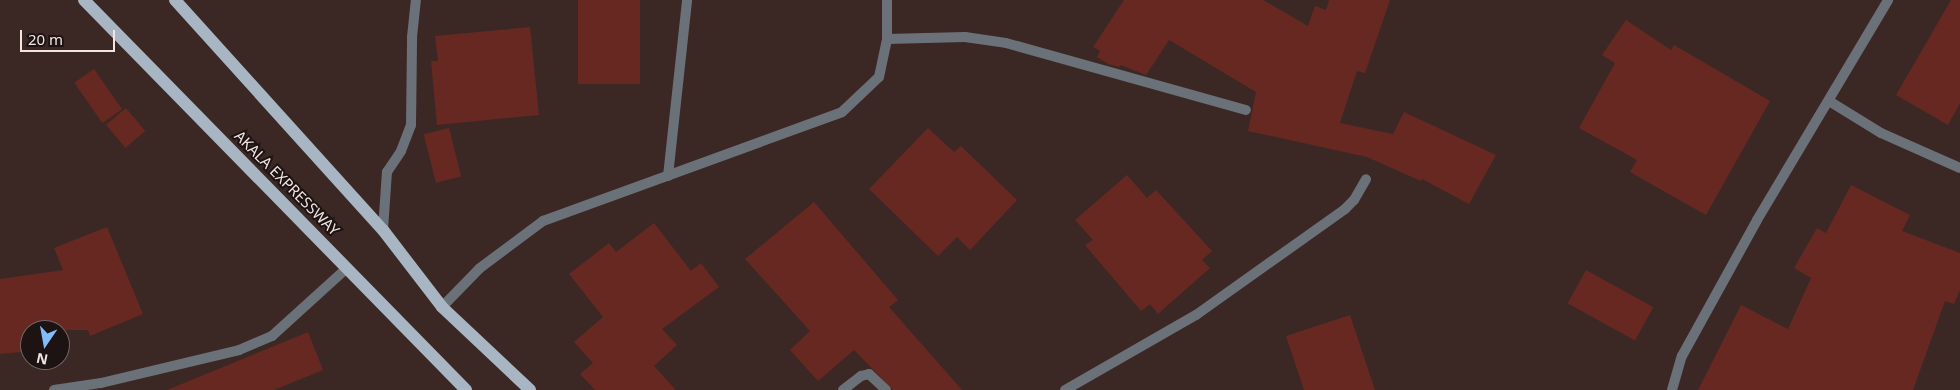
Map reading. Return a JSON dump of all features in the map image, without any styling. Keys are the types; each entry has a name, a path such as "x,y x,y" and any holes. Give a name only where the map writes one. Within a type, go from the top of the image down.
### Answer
{"main road":[{"name":"AKALA EXPRESSWAY","path":"84,0 466,390"},
{"path":"175,0 383,230 442,307 530,390"}],"street":[{"path":"383,230 387,172 401,151 411,125 412,37 416,0"},
{"path":"668,176 688,0"},
{"path":"442,307 480,268 543,221 842,112 879,76 887,40 887,0"},
{"path":"1672,390 1682,356 1798,148 1829,101 1888,0"},
{"path":"887,40 966,37 1006,43 1246,110"},
{"path":"1829,101 1881,133 1960,168"},
{"path":"1065,390 1196,315 1345,209 1366,179"},
{"path":"54,390 101,383 239,350 272,336 347,268"},
{"path":"843,390 861,376 868,374 886,390"}],"building":[{"path":"578,0 640,0 640,84 578,84"},
{"path":"1124,0 1263,0 1308,26 1315,6 1326,10 1329,0 1390,0 1365,73 1357,71 1340,123 1393,134 1404,112 1496,155 1469,204 1422,179 1421,181 1367,157 1248,131 1256,92 1169,40 1146,75 1121,65 1119,67 1108,64 1097,57 1100,51 1093,47"},
{"path":"1951,0 1960,0 1960,103 1948,125 1896,95"},
{"path":"1626,20 1671,50 1674,45 1770,101 1706,215 1630,172 1637,160 1579,128 1615,63 1602,55"},
{"path":"530,27 539,115 437,125 431,61 438,61 435,36"},
{"path":"94,69 122,109 102,123 74,83"},
{"path":"126,108 145,131 125,148 106,125"},
{"path":"449,128 461,177 436,183 424,134"},
{"path":"928,128 954,152 961,146 1017,200 970,250 957,237 938,256 869,189"},
{"path":"1127,175 1147,198 1156,190 1212,251 1202,260 1210,268 1158,314 1150,304 1141,311 1085,245 1093,240 1075,220"},
{"path":"1851,185 1910,215 1902,231 1960,253 1960,290 1954,304 1945,301 1913,390 1698,390 1741,305 1788,329 1811,278 1794,268 1817,228 1826,233"},
{"path":"814,202 898,300 889,307 962,390 893,390 854,350 818,381 790,350 810,331 745,259"},
{"path":"654,223 691,271 701,263 719,287 662,329 677,345 654,366 676,390 595,390 580,374 593,363 574,342 603,317 569,274 609,243 616,252"},
{"path":"107,227 143,314 90,336 88,330 70,330 70,320 20,320 20,352 0,354 0,279 63,270 54,248"},
{"path":"1586,270 1653,307 1635,341 1568,303"},
{"path":"1350,315 1375,390 1304,390 1286,336"},
{"path":"308,332 323,370 274,390 167,390"}]}
